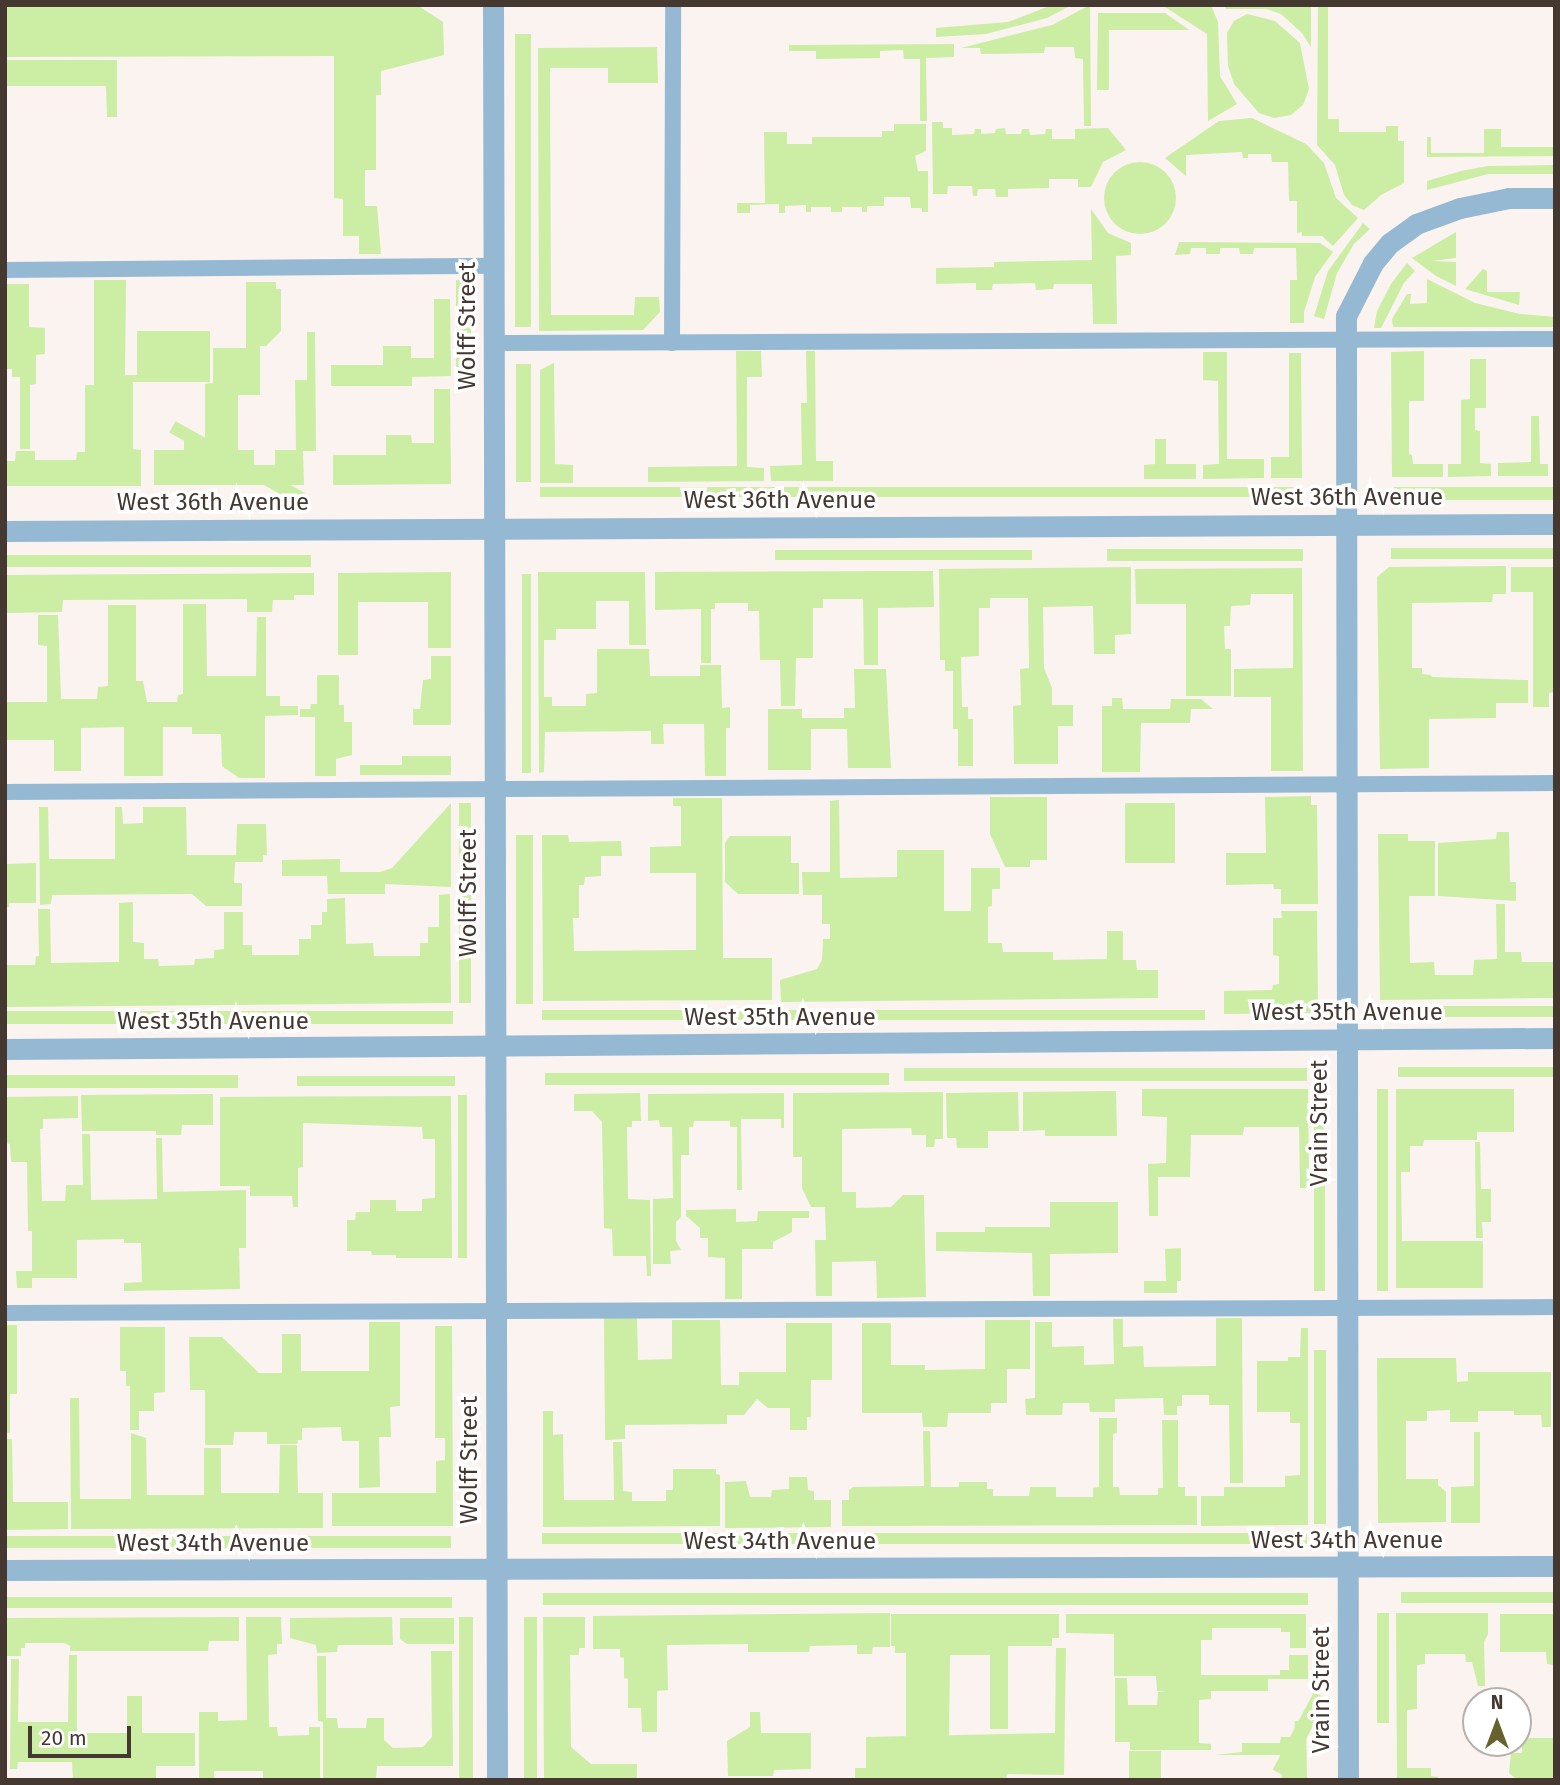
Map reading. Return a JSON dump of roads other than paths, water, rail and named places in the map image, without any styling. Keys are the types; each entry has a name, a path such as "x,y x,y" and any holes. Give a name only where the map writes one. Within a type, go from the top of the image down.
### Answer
{"street":[{"name":"Wolff Street","path":"493,5 497,1780"},
{"name":"Vrain Street","path":"1348,1780 1346,316 1373,263 1390,243 1416,224 1460,208 1509,198 1555,198"},
{"name":"West 36th Avenue","path":"5,531 1555,524"},
{"name":"West 35th Avenue","path":"5,1049 1555,1038"},
{"name":"West 34th Avenue","path":"5,1570 1555,1566"}],"lane":[{"path":"672,343 673,5"},
{"path":"5,270 494,266"},
{"path":"494,343 1555,339"},
{"path":"5,792 1555,783"},
{"path":"5,1313 1555,1307"}]}
